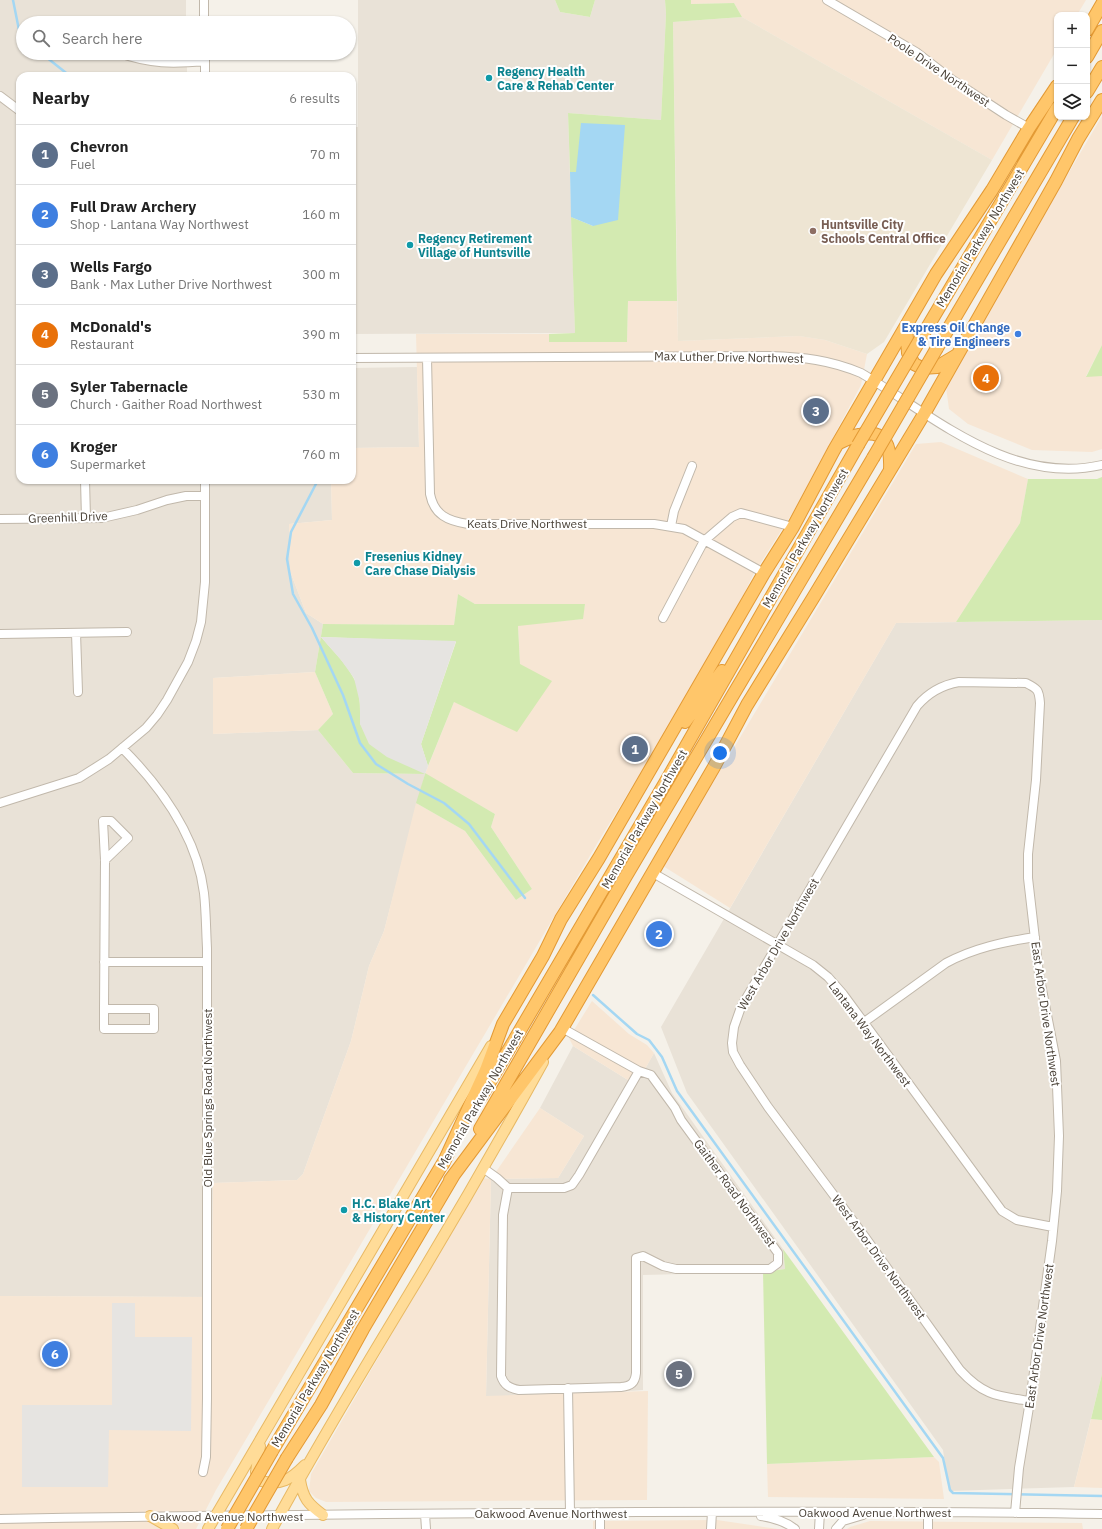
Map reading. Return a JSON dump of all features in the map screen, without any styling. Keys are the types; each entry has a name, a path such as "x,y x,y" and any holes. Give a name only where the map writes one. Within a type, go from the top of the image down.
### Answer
{"highway":[{"path":"1090,25 1102,4"},
{"path":"1090,52 1102,32"},
{"path":"1090,87 1102,67"},
{"path":"443,1164 486,1070 503,1024 543,956 561,919 603,852 764,573 793,527 874,381 936,274 992,190 1029,128 1054,90"},
{"path":"450,1180 561,1030 714,767 747,705 890,472 959,354 1078,139 1102,100"},
{"name":"Memorial Parkway Northwest","path":"227,1529 443,1164 661,790 858,445 1054,113"},
{"name":"Memorial Parkway Northwest","path":"246,1529 287,1458 321,1405 363,1329 626,876 938,348 1070,120"},
{"path":"906,326 908,353 914,364 922,368 937,367 959,354"},
{"path":"839,443 859,435 872,434 881,437 888,446 891,457 890,472"},
{"path":"665,744 682,726 727,663 742,648"}],"main road":[{"path":"208,1529 503,1024"},
{"path":"272,1529 502,1137 561,1030"},
{"path":"263,1437 258,1452 256,1472 261,1481 270,1483 284,1482 297,1473 313,1457"},
{"path":"300,1480 305,1499 312,1508 323,1515"},
{"path":"150,1516 173,1529"}],"street":[{"path":"204,0 204,16"},
{"name":"Poole Drive Northwest","path":"827,0 914,50 951,79 1006,115 1029,128"},
{"path":"144,60 161,63 183,60"},
{"path":"205,60 205,72"},
{"path":"0,96 16,108"},
{"name":"Max Luther Drive Northwest","path":"356,358 631,356 803,357 843,365 874,381 924,414 993,453 1012,460 1059,469 1078,469 1102,465"},
{"name":"Keats Drive Northwest","path":"427,358 430,494 432,503 444,517 453,522 468,524 626,523 671,526 684,529 764,573"},
{"path":"671,526 674,511 692,466"},
{"path":"86,484 86,518"},
{"path":"0,803 78,778 109,759 146,728 157,716 188,662 196,641 203,606 205,484"},
{"name":"Greenhill Drive","path":"0,519 102,518 137,510 167,500 186,496 205,496"},
{"path":"663,618 704,541 732,517 741,513 793,527"},
{"path":"0,634 126,632"},
{"path":"76,633 78,692"},
{"name":"West Arbor Drive Northwest","path":"1030,1401 1000,1397 986,1392 968,1379 960,1370 866,1237 768,1107 740,1065 733,1052 732,1043 734,1027 741,1007 922,699 933,691 949,684 959,682 1026,683 1032,686"},
{"name":"East Arbor Drive Northwest","path":"1015,1513 1016,1495 1053,1227 1057,1191 1060,1136 1056,1061 1040,974 1030,900 1028,854 1036,780 1040,703 1040,695 1036,688 1032,686"},
{"name":"Old Blue Springs Road Northwest","path":"122,748 143,769 162,793 183,828 196,857 204,893 207,962 207,1398 206,1457 203,1472"},
{"path":"104,1009 154,1009 154,1029 104,1029 104,1009 104,962 105,860 103,821 110,820 128,838 105,860"},
{"name":"Lantana Way Northwest","path":"653,873 813,965 828,977 843,994 1002,1211 1017,1220 1053,1227"},
{"path":"863,1023 946,963 958,957 982,947 1035,937"},
{"path":"104,962 207,962"},
{"name":"Gaither Road Northwest","path":"508,1188 503,1215 501,1376 503,1383 511,1388 519,1390 621,1387 629,1386 635,1380 636,1258 643,1256 663,1266 676,1269 770,1269 778,1263 778,1253 651,1075 639,1071 561,1030"},
{"path":"483,1168 508,1188 564,1188 572,1185 639,1071"},
{"path":"568,1388 570,1513"},
{"path":"711,1529 712,1512"},
{"name":"Oakwood Avenue Northwest","path":"0,1519 150,1516 712,1512 1102,1514"},
{"path":"733,1512 774,1518 789,1524 795,1529"},
{"path":"819,1529 820,1512"},
{"path":"836,1529 843,1521 876,1512"},
{"path":"928,1512 928,1529"},
{"path":"600,1513 600,1529"},
{"path":"425,1514 426,1529"}],"shaded area":[{"path":"0,0 186,0 186,16 16,16 16,60 187,60 187,72 16,72 16,484 331,484 332,520 289,524 290,571 306,613 323,624 315,672 213,678 213,734 318,730 353,773 425,774 384,931 369,966 351,1041 303,1174 297,1180 213,1183 212,1297 0,1296"},
{"path":"358,0 555,0 560,12 590,17 595,0 665,0 666,14 661,120 568,113 575,333 356,334 356,127 358,127"},
{"path":"691,0 1086,0 1079,12 1054,12 1054,54 992,160 742,17 734,3 691,4"},
{"name":"Huntsville City Schools Central Office","path":"742,17 992,160 884,342 867,354 825,340 799,336 678,341 673,22"},
{"path":"1102,116 1102,345 1086,376 1102,376 1102,449 1092,452 1032,450 968,424 949,409 946,387 993,302"},
{"path":"628,301 677,301 678,341 799,336 825,340 867,354 861,385 793,512 753,575 741,600 649,759 598,842 216,1490 196,1529 0,1529 0,1296 212,1297 213,1183 297,1180 303,1174 351,1041 369,966 384,931 416,803 465,831 516,900 532,889 491,827 495,814 425,774 454,702 520,664 518,625 582,619 585,604 475,604 458,594 454,625 323,624 306,613 290,571 289,524 332,520 331,484 356,484 356,448 419,447 416,334 549,334 549,342 627,342"},
{"path":"417,367 419,447 356,448 356,368"},
{"path":"941,442 1028,479 1020,523 956,622 896,623 730,908 663,866 916,444"},
{"path":"1102,620 1102,1374 1074,1487 949,1491 943,1450 687,1093 661,1027 896,623"},
{"path":"321,637 456,641 421,744 428,766 425,774 387,757 369,744 360,724 360,703 354,678"},
{"path":"315,672 333,714 318,730 213,734 213,678"},
{"path":"592,1001 629,1034 647,1045 654,1053 636,1085 573,1046 569,1038"},
{"path":"573,1046 636,1085 654,1053 672,1093 783,1249 785,1269 763,1272 643,1275 643,1390 568,1395 486,1397 491,1179 558,1178 584,1136 540,1108"},
{"path":"540,1108 584,1136 558,1178 491,1179"},
{"path":"482,1178 491,1179 486,1396 648,1391 647,1500 326,1502 316,1498 309,1491 311,1474"},
{"path":"112,1303 135,1303 135,1337 192,1337 191,1431 109,1430 108,1487 22,1487 22,1405 112,1405"},
{"path":"1091,1419 1102,1420 1102,1488 1074,1487"},
{"path":"934,1457 939,1462 944,1499 768,1497 767,1464"},
{"path":"717,1520 778,1529 593,1529 593,1521"},
{"path":"870,1521 1082,1523 1083,1529 847,1529"}],"green space":[{"path":"555,0 595,0 590,17 560,12"},
{"path":"665,0 691,0 691,4 734,3 742,17 673,22 677,301 628,301 627,342 549,342 549,334 575,333 571,217 593,226 576,173 570,172 568,113 661,120 666,14"},
{"path":"1102,345 1102,376 1086,377"},
{"path":"1102,477 1102,620 956,622 1020,523 1028,479 1097,479"},
{"path":"458,594 475,604 585,604 583,619 518,626 520,664 552,681 517,732 454,702 428,766 421,744 456,642 321,637 346,666 356,682 360,700 360,724 407,765 425,773 495,814 491,827 532,889 516,900 465,831 416,803 425,774 353,773 318,730 333,714 315,672 323,624 454,625"},
{"path":"783,1249 934,1457 767,1464 763,1272 785,1269"},
{"path":"1102,1374 1102,1420 1091,1419"}],"water":[{"path":"581,123 625,125 618,220 593,226 571,217 570,172 576,172"}],"waterway":[{"path":"13,0 16,16"},
{"path":"50,60 65,72"},
{"path":"316,484 291,532 287,559 293,594 312,628 343,695 360,743 376,764 408,784 444,803 469,824 525,898"},
{"path":"593,995 637,1034 649,1040 662,1057 677,1091 943,1458 950,1490 953,1493 1102,1496"}],"place":[{"name":"Regency Health Care & Rehab Center","path":"489,78"},
{"name":"Huntsville City Schools Central Office","path":"813,231"},
{"name":"Regency Retirement Village of Huntsville","path":"410,245"},
{"name":"Express Oil Change & Tire Engineers","path":"1018,334"},
{"name":"McDonald's","path":"986,378"},
{"name":"Wells Fargo","path":"816,411"},
{"name":"Fresenius Kidney Care Chase Dialysis","path":"357,563"},
{"name":"Chevron","path":"635,749"},
{"name":"Full Draw Archery","path":"659,934"},
{"name":"H.C. Blake Art & History Center","path":"344,1210"},
{"name":"Kroger","path":"55,1354"},
{"name":"Syler Tabernacle","path":"679,1374"}]}
